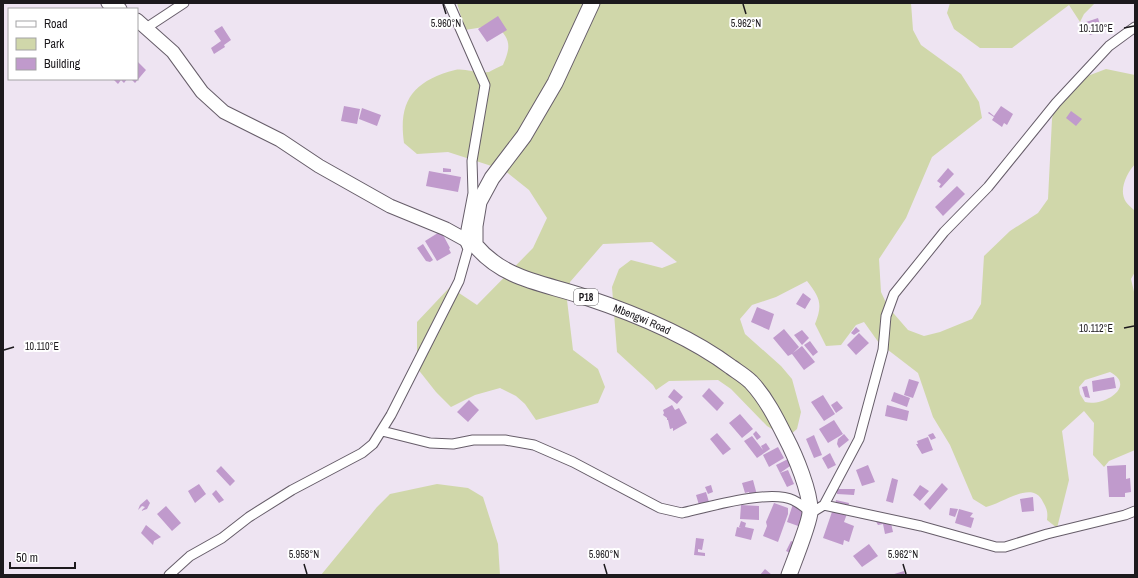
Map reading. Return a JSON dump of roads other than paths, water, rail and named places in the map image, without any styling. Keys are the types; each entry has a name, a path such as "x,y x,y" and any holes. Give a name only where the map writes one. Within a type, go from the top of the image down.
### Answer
{"main road":[{"path":"469,242 475,226 479,202 492,178 524,136 555,83 592,3"},
{"name":"Mbengwi Road","path":"469,242 483,255 499,266 534,284 584,297 633,315 710,351 750,381 772,410 789,443 804,481 811,513"},
{"path":"789,575 811,513"}],"street":[{"path":"108,3 118,8"},
{"path":"184,3 142,24 173,52 202,92 224,112 280,140 319,166 390,206 446,229 469,242"},
{"path":"169,575 190,556 222,538 249,517 292,490 362,453 373,444 382,431 459,280 469,242 473,193 472,161 485,85 448,3"},
{"path":"382,431 430,443 453,444 473,440 505,440 534,445 573,462 660,508 672,512 682,513 745,499 777,496 794,500 811,513 824,504 859,439 883,350 886,316 894,294 944,232 988,187 1056,104 1109,46 1135,27"},
{"path":"824,504 1005,547 1047,534 1125,515 1135,510"}]}
